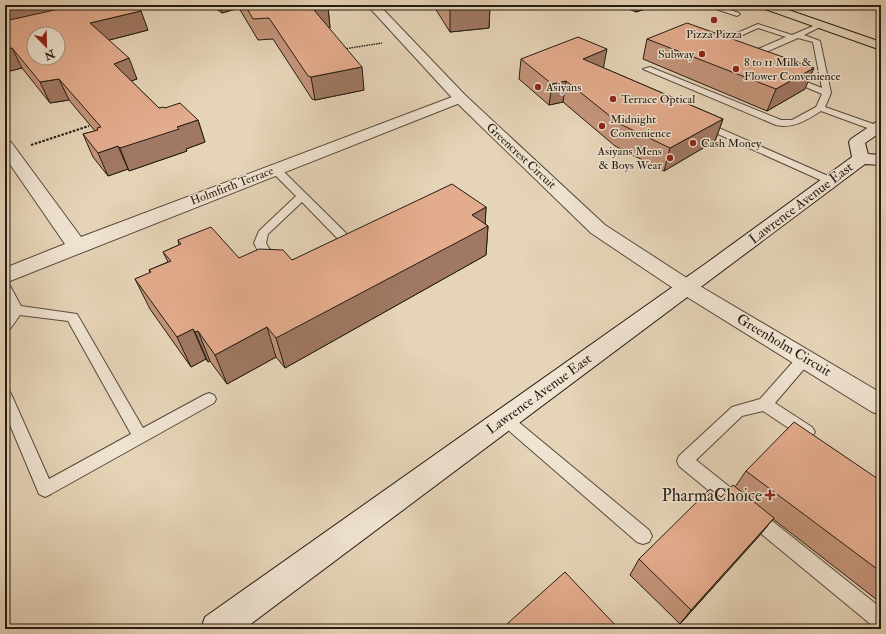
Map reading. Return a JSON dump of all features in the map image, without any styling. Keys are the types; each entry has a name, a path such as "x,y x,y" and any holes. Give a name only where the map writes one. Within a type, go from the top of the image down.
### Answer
{"main road":[{"path":"763,5 881,46"},
{"path":"795,5 874,31"}],"street":[{"path":"94,17 145,5"},
{"name":"Greencrest Circuit","path":"373,5 460,98 598,229 686,287"},
{"name":"Holmfirth Terrace","path":"5,276 77,246 460,98"},
{"name":"Lawrence Avenue East","path":"218,629 686,287 716,267 831,181 871,160 857,142 878,127"},
{"path":"7,148 77,246"},
{"name":"Greenholm Circuit","path":"686,287 881,404"}],"lane":[{"path":"715,6 737,14"},
{"path":"755,66 740,60 820,25"},
{"path":"647,69 779,123 787,124 795,122 820,108 827,93 816,41 758,26 706,47 720,53"},
{"path":"784,77 827,93"},
{"path":"820,108 878,127"},
{"path":"691,118 831,181"},
{"path":"276,169 346,240"},
{"path":"286,263 272,260 264,252 260,243 263,233 303,196"},
{"path":"327,249 359,234"},
{"path":"5,287 17,310"},
{"path":"5,326 17,310"},
{"path":"17,310 72,317 140,437"},
{"path":"805,358 765,404 737,411 685,461 881,620"},
{"path":"5,396 45,489 208,399"},
{"path":"765,404 817,439"},
{"path":"505,419 643,536"}],"path":[{"path":"341,50 405,39"},
{"path":"7,148 89,126"}],"building":[{"path":"5,5 33,5 5,11"},
{"path":"77,5 134,5 141,11 90,23 129,58 114,64 159,108 165,108 180,103 198,120 177,127 179,129 120,148 118,146 98,153 83,134 98,130 97,128 101,127 59,79 40,82 27,66 66,66 66,26 26,26 26,65 12,48 5,49 5,21"},
{"path":"245,5 326,5 328,7 314,10 362,67 311,77 308,76 269,18 253,19"},
{"path":"687,23 814,68 776,89 647,39"},
{"path":"578,37 607,49 583,59 723,119 670,148 620,124 566,81 552,84 521,59"},
{"path":"452,184 486,207 472,215 488,226 276,338 267,327 215,355 198,331 195,332 193,329 177,337 135,279 151,272 149,270 171,261 163,252 181,244 178,240 211,227 239,258 259,249 283,250 292,260"},
{"path":"794,422 881,481 881,572 746,471"},
{"path":"733,485 774,518 691,610 639,559 710,489 721,497"},
{"path":"565,572 619,629 502,629 508,623"}],"place":[{"name":"Pizza Pizza","path":"714,20"},
{"name":"Subway","path":"702,54"},
{"name":"8 to 11 Milk & Flower Convenience","path":"736,69"},
{"name":"Asiyans","path":"538,87"},
{"name":"Terrace Optical","path":"613,99"},
{"name":"Midnight Convenience","path":"602,126"},
{"name":"Cash Money","path":"693,143"},
{"name":"Asiyans Mens & Boys Wear","path":"670,158"},
{"name":"PharmaChoice","path":"770,495"}]}
